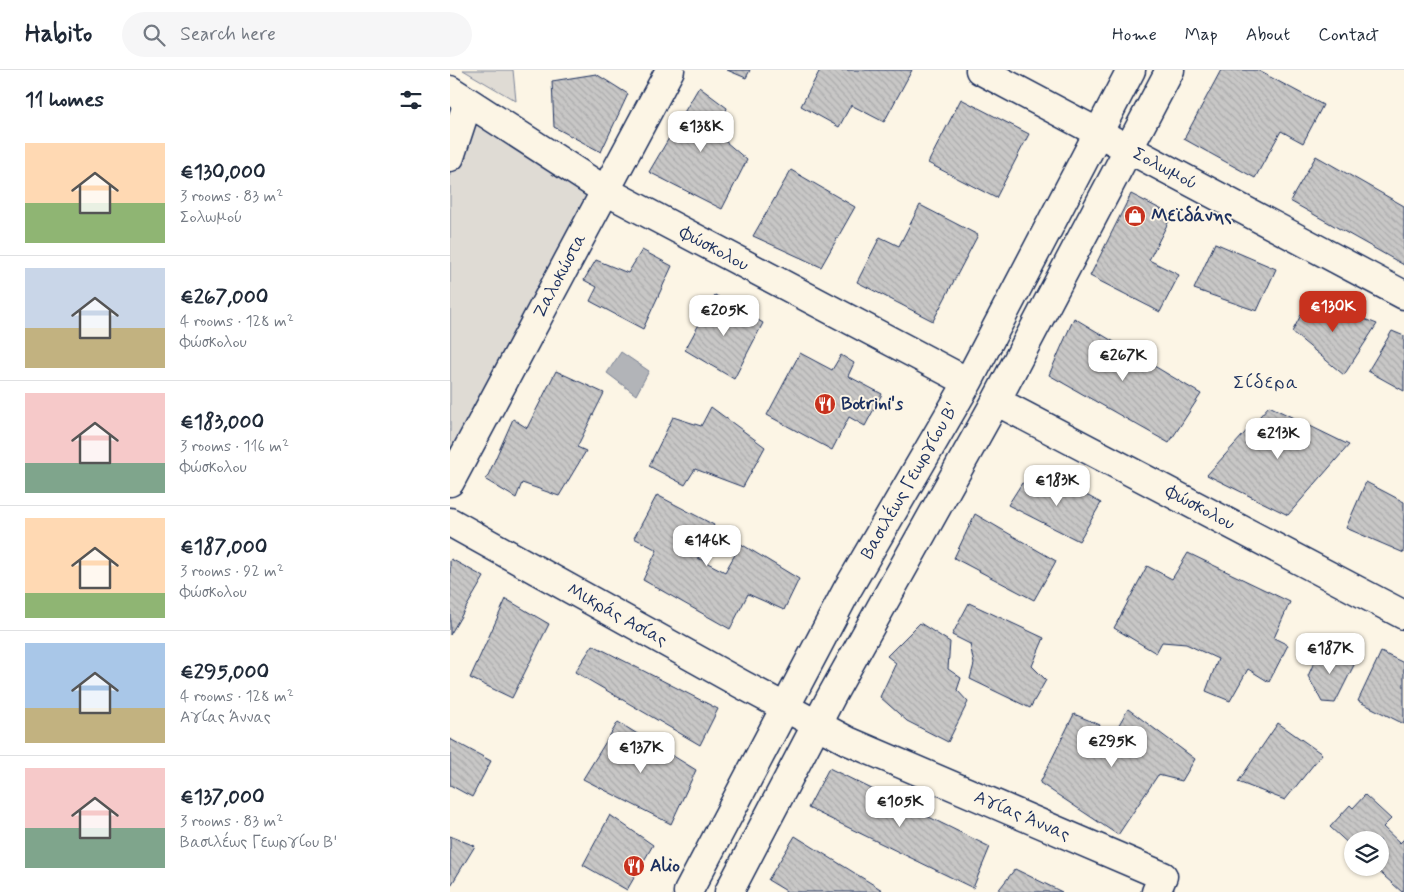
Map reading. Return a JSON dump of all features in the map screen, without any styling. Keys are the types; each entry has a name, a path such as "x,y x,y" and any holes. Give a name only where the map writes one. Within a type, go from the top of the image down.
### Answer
{"street":[{"name":"Ζαλοκώστα","path":"450,482 670,70"},
{"name":"Σολωμού","path":"980,70 1404,295"},
{"name":"Βασιλέως Γεωργίου Β'","path":"688,892 847,590 968,382 1132,70"},
{"name":"Βασιλέως Γεωργίου Β'","path":"730,892 817,725 996,401 1170,70"},
{"name":"Φώσκολου","path":"459,96 606,191 968,382"},
{"path":"450,158 459,96"},
{"name":"Φώσκολου","path":"996,401 1404,615"},
{"name":"Μικράς Ασίας","path":"450,522 785,708"},
{"name":"Αγίας Άννας","path":"785,708 848,741 1163,876 1156,892"}],"shaded area":[{"path":"463,70 513,70 516,101"},
{"path":"468,102 606,191 450,458 450,156"},
{"path":"621,352 649,371 636,395 607,373"}],"building":[{"path":"727,70 750,70 746,78"},
{"path":"820,70 912,70 884,122 851,105 839,127 801,106"},
{"path":"1221,70 1257,70 1323,105 1303,143 1281,131 1255,178 1184,139"},
{"path":"596,74 628,94 601,152 554,127 552,81"},
{"path":"699,87 727,108 718,135 747,160 722,209 649,172"},
{"path":"961,99 1029,134 996,198 928,163"},
{"path":"1316,156 1404,206 1404,265 1290,201"},
{"path":"791,170 855,207 821,267 753,236"},
{"path":"1131,194 1172,215 1149,260 1179,275 1160,312 1090,276"},
{"path":"920,205 978,235 933,321 857,282 880,237 899,246"},
{"path":"1215,243 1276,269 1257,311 1194,289"},
{"path":"642,250 672,266 643,329 590,301 597,287 584,280 596,260 628,273"},
{"path":"715,295 763,323 734,379 685,350"},
{"path":"1310,298 1377,324 1344,375 1292,332"},
{"path":"1074,318 1201,394 1169,443 1049,375"},
{"path":"1392,331 1404,336 1404,391 1368,371"},
{"name":"Botrini's","path":"800,353 832,370 841,355 854,363 848,376 882,394 865,426 849,417 832,450 767,415"},
{"path":"556,371 604,393 577,447 586,451 559,496 522,483 516,498 486,480 513,419 527,428"},
{"path":"1269,406 1349,445 1288,515 1207,475"},
{"path":"711,407 765,447 743,487 695,469 685,485 649,466 673,417 701,426"},
{"path":"1055,478 1101,503 1079,541 1008,505 1022,483 1047,490"},
{"path":"1366,482 1404,502 1404,553 1346,528"},
{"path":"657,495 714,525 698,558 725,572 741,544 799,579 784,610 748,594 730,629 643,580 657,550 634,538"},
{"path":"975,514 1056,561 1034,600 954,558"},
{"path":"1188,553 1290,602 1274,638 1288,645 1269,682 1248,669 1230,701 1206,691 1218,659 1186,644 1162,642 1156,653 1114,628 1147,566 1172,579"},
{"path":"451,559 484,577 450,635 450,561"},
{"path":"506,599 549,624 512,698 470,678"},
{"path":"969,603 1044,638 1032,666 1046,680 1030,708 970,679 974,664 970,644 952,635"},
{"path":"920,623 950,642 948,669 961,678 957,690 968,702 948,742 907,721 880,697 896,663 887,656"},
{"path":"593,645 718,709 700,745 575,672"},
{"path":"1320,649 1356,661 1335,703 1322,702 1308,676"},
{"path":"1381,652 1404,663 1404,724 1358,701"},
{"path":"1128,709 1195,759 1182,781 1158,775 1118,835 1040,783 1074,714 1100,725 1093,742 1106,747"},
{"path":"618,722 696,770 671,824 583,779"},
{"path":"1278,723 1322,754 1285,800 1238,782"},
{"path":"450,739 491,761 472,797 450,785"},
{"path":"829,768 990,847 973,888 808,808"},
{"path":"1365,795 1391,819 1383,827 1387,831 1344,831 1344,840 1330,827 1350,805 1353,808"},
{"path":"610,815 653,845 627,890 583,865"},
{"path":"1389,833 1400,843 1404,839 1404,890 1402,892 1384,876 1389,876"},
{"path":"450,836 475,846 450,887"},
{"path":"795,836 882,890 881,892 788,892 768,880"},
{"path":"1015,869 1062,892 997,892"}],"place":[{"name":"Μεϊδάνης","path":"1135,216"},
{"name":"Botrini's","path":"825,404"},
{"name":"Alio","path":"634,866"}],"district":[{"name":"Σίδερα","path":"1266,382"}]}
